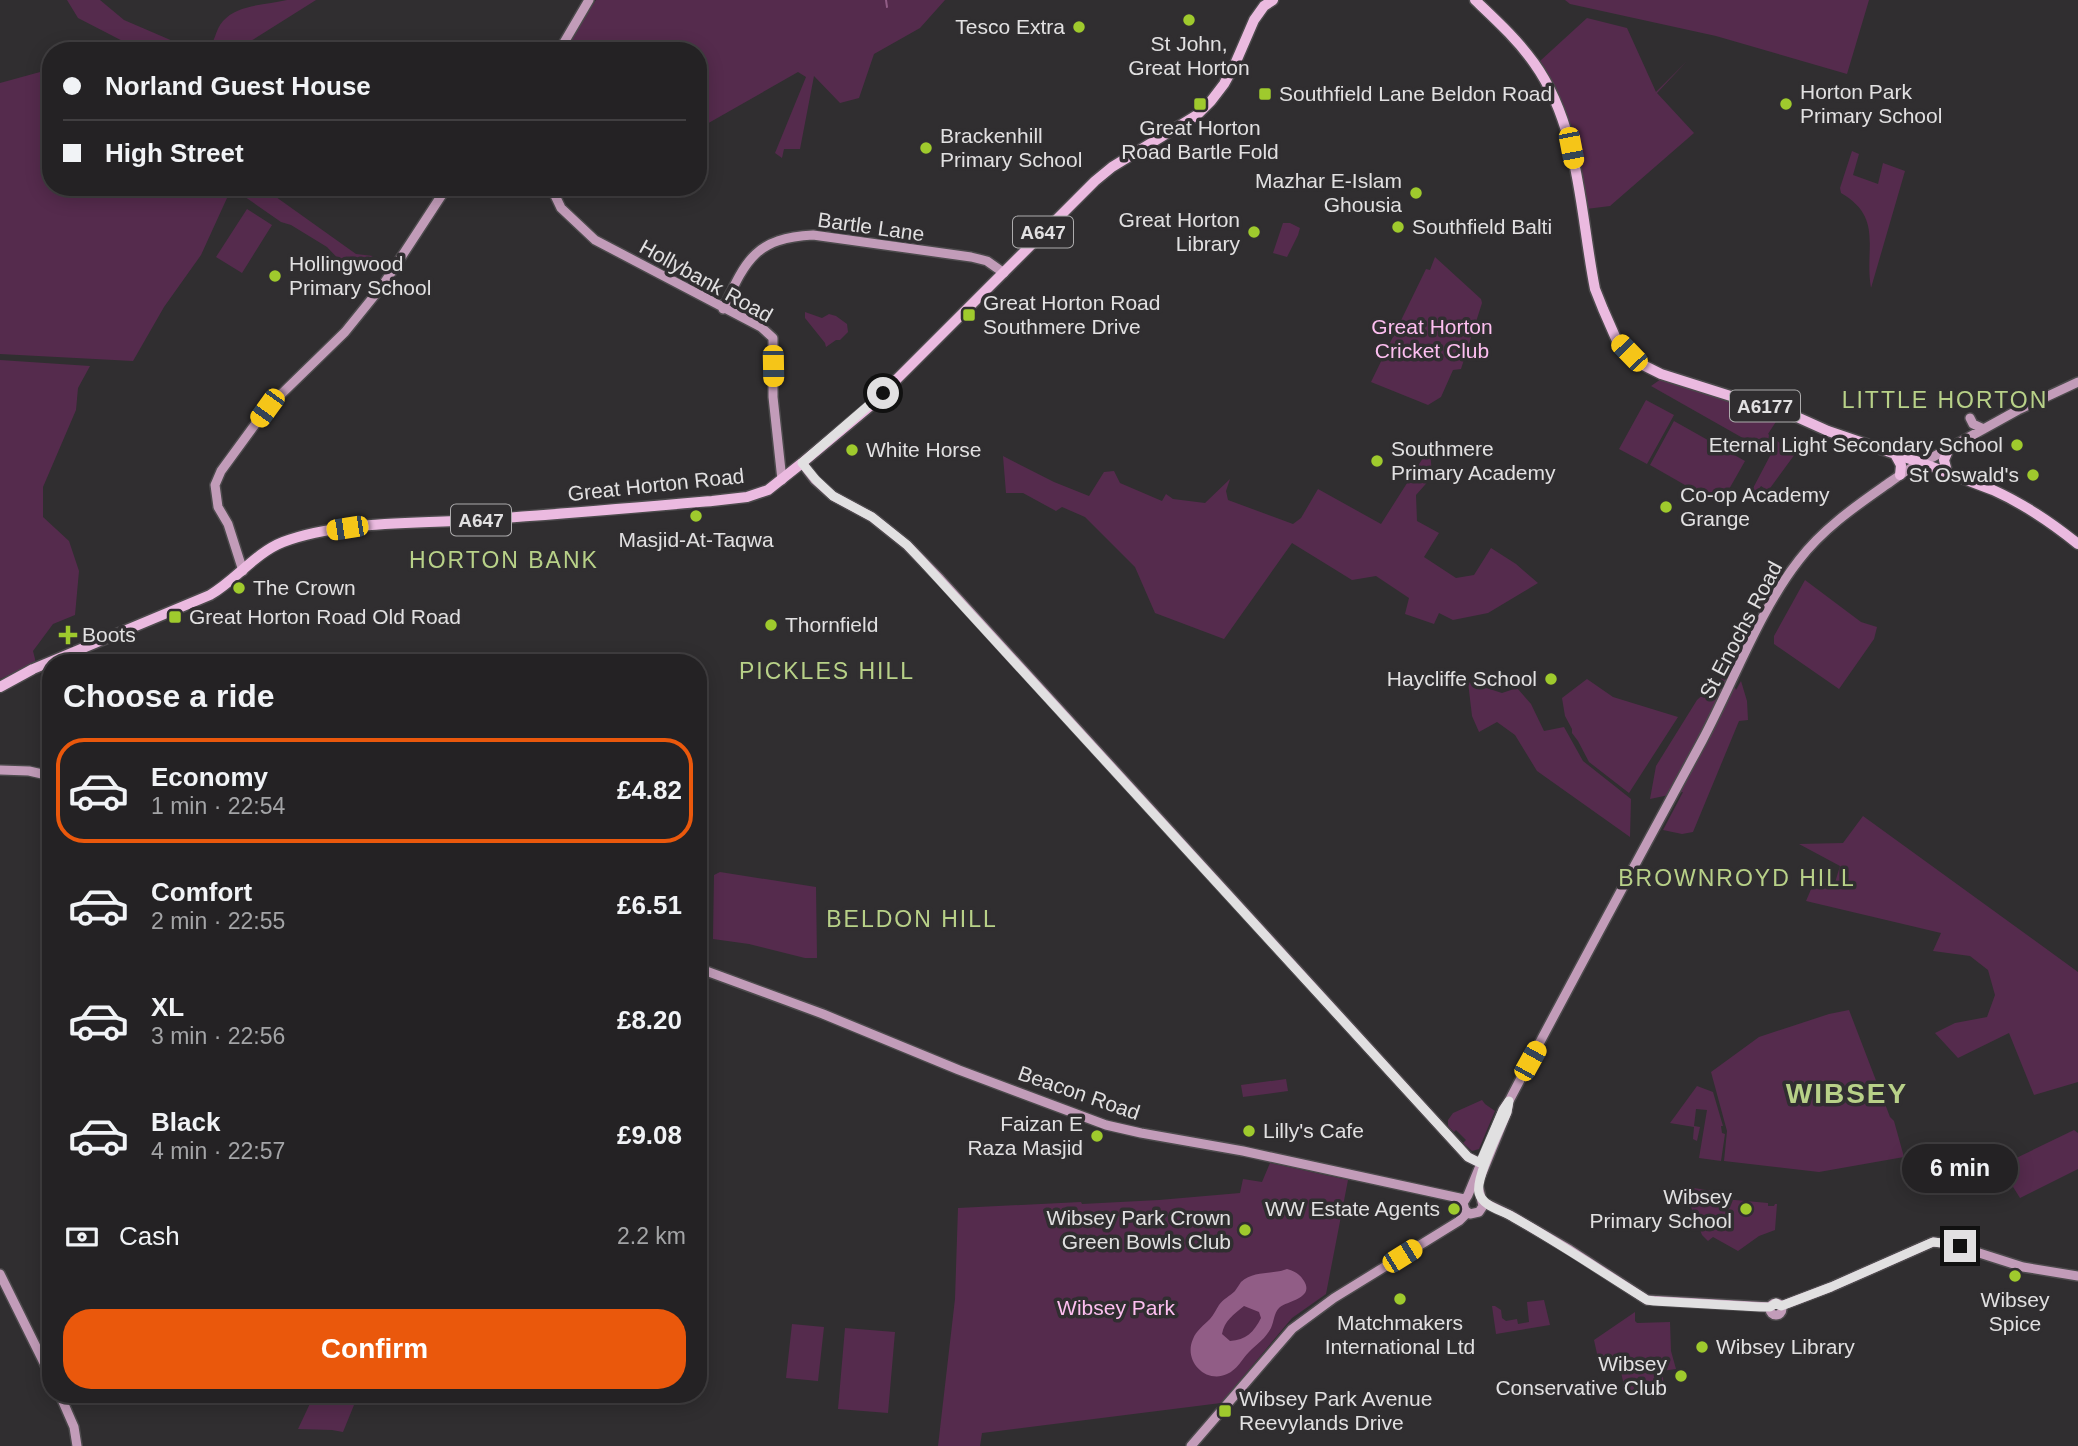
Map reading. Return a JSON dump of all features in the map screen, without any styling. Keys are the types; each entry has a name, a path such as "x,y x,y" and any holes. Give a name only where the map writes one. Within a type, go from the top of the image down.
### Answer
{"main road":[{"name":"Great Horton Road","path":"69,654 210,595 283,542 322,531 598,511 735,498 768,490 869,407 1077,198 1112,167 1188,120 1211,101 1235,64 1254,20 1264,6 1273,0"},
{"name":"A6177","path":"1475,0 1523,49 1548,86 1571,148 1595,289 1617,341 1643,365 1661,374 1760,404 1947,472 2016,501 2078,544"},
{"path":"1947,472 1944,460 1949,448"},
{"path":"1895,454 1901,465 1898,477"},
{"name":"Great Horton Road","path":"0,687 42,665"}],"street":[{"path":"564,42 589,0"},
{"path":"243,571 228,524 218,507 215,485 221,471 267,408 345,332 383,285 441,196"},
{"name":"Hollybank Road","path":"555,196 561,208 594,240 761,327 773,338 773,397 782,480"},
{"name":"Bartle Lane","path":"723,309 740,272 761,248 793,236 813,235 971,257 987,261 1004,273"},
{"name":"St Enochs Road","path":"1509,1101 1703,739 1773,599 1799,560 1857,505 1918,463 2018,410 2078,383"},
{"path":"1970,418 1973,424 1984,429"},
{"path":"802,463 833,496 872,517 907,545 932,570 1468,1157 1480,1163"},
{"path":"0,770 42,774"},
{"name":"Beacon Road","path":"707,971 1106,1125 1466,1197"},
{"path":"1467,1213 1463,1206 1466,1197 1509,1101"},
{"path":"1467,1213 1479,1212 1480,1178 1509,1101"},
{"path":"1466,1197 1475,1194 1570,1250 1647,1300 1770,1307 1771,1313 1777,1315 1782,1312 1781,1306 1933,1242 1951,1244 2023,1267 2078,1276"},
{"path":"1191,1446 1292,1329 1334,1298 1459,1221 1467,1213"},
{"path":"0,1274 42,1359"},
{"path":"64,1403 74,1427 77,1446"}],"green space":[{"path":"67,0 100,0 124,20 175,42 125,42 78,18"},
{"path":"287,0 316,0 249,42 213,42 220,25 229,15 253,6"},
{"path":"596,0 945,0 920,28 874,54 859,98 840,103 814,76 800,149 784,149 782,158 775,153 806,77 798,72 707,124 707,42 569,42"},
{"path":"1565,0 1869,0 1847,74 1716,36 1570,4"},
{"path":"1587,18 1627,28 1656,92 1687,61 1657,93 1694,133 1610,206 1586,209 1576,150 1566,114 1540,61"},
{"path":"42,71 42,196 227,196 201,255 164,307 133,361 0,354 0,83"},
{"path":"1852,151 1859,154 1853,175 1878,184 1883,163 1905,171 1871,288 1868,223 1854,203 1841,193 1840,188"},
{"path":"244,196 275,196 356,254 373,256 347,268 327,247 291,225 281,222"},
{"path":"247,209 272,225 242,273 216,257"},
{"path":"1283,223 1300,228 1287,257 1273,253"},
{"name":"Great Horton Cricket Club","path":"1435,257 1481,299 1482,303 1461,369 1453,370 1441,397 1428,405 1371,382 1426,269 1430,270"},
{"path":"805,312 822,318 829,314 836,316 847,324 848,332 840,340 826,347 805,318"},
{"path":"0,360 90,366 78,388 76,410 43,487 43,517 69,541 79,571 75,615 53,624 33,651 36,663 0,679"},
{"path":"1661,379 1779,417 1768,434 1795,454 1768,491 1761,486 1755,494 1751,492 1771,454 1651,386"},
{"path":"1646,400 1674,415 1647,464 1619,449"},
{"path":"1674,421 1745,461 1720,505 1650,465"},
{"path":"1430,447 1432,477 1416,495 1417,521 1439,533 1424,557 1456,578 1474,575 1491,548 1538,583 1488,613 1453,620 1439,613 1434,624 1405,614 1409,598 1376,576 1352,580 1292,543 1224,639 1155,613 1135,567 1085,517 1062,507 1056,511 1023,493 1006,493 1003,456 1089,496 1104,472 1114,471 1120,483 1162,501 1166,494 1173,499 1205,503 1230,479 1226,491 1228,500 1293,524 1301,518 1318,489 1381,524"},
{"path":"1805,580 1861,622 1877,627 1874,639 1839,689 1774,644 1774,636"},
{"path":"1728,672 1736,690 1741,681 1747,701 1748,720 1739,721 1693,832 1682,834 1663,830 1683,792 1650,799 1656,766 1697,700"},
{"path":"1587,679 1613,697 1678,717 1629,793 1589,762 1565,716 1562,698"},
{"path":"1468,682 1502,693 1517,688 1531,704 1544,731 1564,727 1583,761 1631,799 1630,837 1537,771 1515,735 1497,722 1479,732 1472,716"},
{"path":"1863,816 2078,972 2078,1082 2034,1095 2009,1033 1958,1058 1935,1033 1955,1023 1987,1017 1995,995 1988,970 1970,956 1933,951 1941,933 1806,901 1812,887 1834,886 1840,866 1799,844 1843,843"},
{"path":"720,872 816,887 817,958 805,958 749,944 713,939 714,875"},
{"path":"1849,1010 1890,1117 1894,1121 1904,1157 1819,1172 1724,1161 1727,1131 1711,1072 1759,1037"},
{"path":"1286,1079 1288,1091 1243,1097 1241,1085"},
{"path":"1697,1086 1713,1092 1723,1126 1722,1133 1725,1134 1721,1161 1699,1158 1707,1110 1696,1109 1694,1126 1700,1127 1697,1141 1693,1139 1694,1127 1670,1123"},
{"path":"1482,1100 1495,1111 1479,1149 1472,1151 1463,1143 1466,1140 1448,1126 1448,1120 1453,1113"},
{"path":"2074,1130 2078,1133 2078,1169 2020,1198 2005,1174 2014,1168 2010,1161"},
{"name":"Wibsey Park","path":"1270,1163 1348,1180 1326,1294 1292,1318 1221,1403 982,1433 980,1446 938,1446 955,1299 958,1208 1159,1200 1240,1193 1243,1179 1262,1182"},
{"path":"1683,1187 1688,1190 1694,1188 1725,1193 1724,1199 1768,1203 1768,1206 1777,1204 1775,1230 1759,1236 1738,1251 1713,1237 1708,1241 1702,1235"},
{"path":"1544,1300 1550,1325 1496,1334 1492,1306 1501,1310 1502,1318 1506,1321 1517,1319 1518,1324 1529,1322 1527,1302"},
{"path":"1635,1312 1637,1323 1670,1322 1671,1351 1676,1369 1662,1371 1664,1386 1626,1394 1620,1368 1601,1372 1594,1340"},
{"path":"792,1324 824,1327 818,1381 786,1378"},
{"path":"845,1328 895,1332 888,1413 838,1409"},
{"path":"310,1403 353,1403 343,1432 298,1429"}],"shaded area":[{"path":"1287,1269 1301,1276 1306,1287 1303,1296 1279,1308 1267,1335 1231,1372 1219,1376 1204,1373 1191,1355 1193,1339 1198,1331 1246,1278","holes":["1244,1306 1259,1312 1261,1318 1245,1337 1230,1341 1222,1334 1227,1322"]}],"waterway":[{"path":"886,0 887,7"}],"place":[{"name":"St John, Great Horton","path":"1189,20"},
{"name":"Tesco Extra","path":"1079,27"},
{"name":"Southfield Lane Beldon Road","path":"1265,94"},
{"name":"Great Horton Road Bartle Fold","path":"1200,104"},
{"name":"Horton Park Primary School","path":"1786,104"},
{"name":"Brackenhill Primary School","path":"926,148"},
{"name":"Mazhar E-Islam Ghousia","path":"1416,193"},
{"name":"Southfield Balti","path":"1398,227"},
{"name":"Great Horton Library","path":"1254,232"},
{"name":"Hollingwood Primary School","path":"275,276"},
{"name":"Great Horton Road Southmere Drive","path":"969,315"},
{"name":"Eternal Light Secondary School","path":"2017,445"},
{"name":"White Horse","path":"852,450"},
{"name":"Southmere Primary Academy","path":"1377,461"},
{"name":"St Oswald's","path":"2033,475"},
{"name":"Co-op Academy Grange","path":"1666,507"},
{"name":"Masjid-At-Taqwa","path":"696,516"},
{"name":"The Crown","path":"239,588"},
{"name":"Great Horton Road Old Road","path":"175,617"},
{"name":"Thornfield","path":"771,625"},
{"name":"Boots","path":"68,635"},
{"name":"Haycliffe School","path":"1551,679"},
{"name":"Lilly's Cafe","path":"1249,1131"},
{"name":"Faizan E Raza Masjid","path":"1097,1136"},
{"name":"WW Estate Agents","path":"1454,1209"},
{"name":"Wibsey Primary School","path":"1746,1209"},
{"name":"Wibsey Park Crown Green Bowls Club","path":"1245,1230"},
{"name":"Wibsey Spice","path":"2015,1276"},
{"name":"Matchmakers International Ltd","path":"1400,1299"},
{"name":"Wibsey Library","path":"1702,1347"},
{"name":"Wibsey Conservative Club","path":"1681,1376"},
{"name":"Wibsey Park Avenue Reevylands Drive","path":"1225,1411"}],"district":[{"name":"LITTLE HORTON","path":"1945,400"},
{"name":"HORTON BANK","path":"504,560"},
{"name":"PICKLES HILL","path":"827,671"},
{"name":"BROWNROYD HILL","path":"1737,878"},
{"name":"BELDON HILL","path":"912,919"},
{"name":"WIBSEY","path":"1847,1093"}],"route":[{"path":"883,393 802,463 833,496 872,517 907,545 1468,1157 1480,1163 1509,1101 1478,1185 1483,1202 1570,1250 1647,1300 1654,1301 1760,1307 1770,1307 1778,1303 1781,1306 1933,1242 1960,1246"}]}
